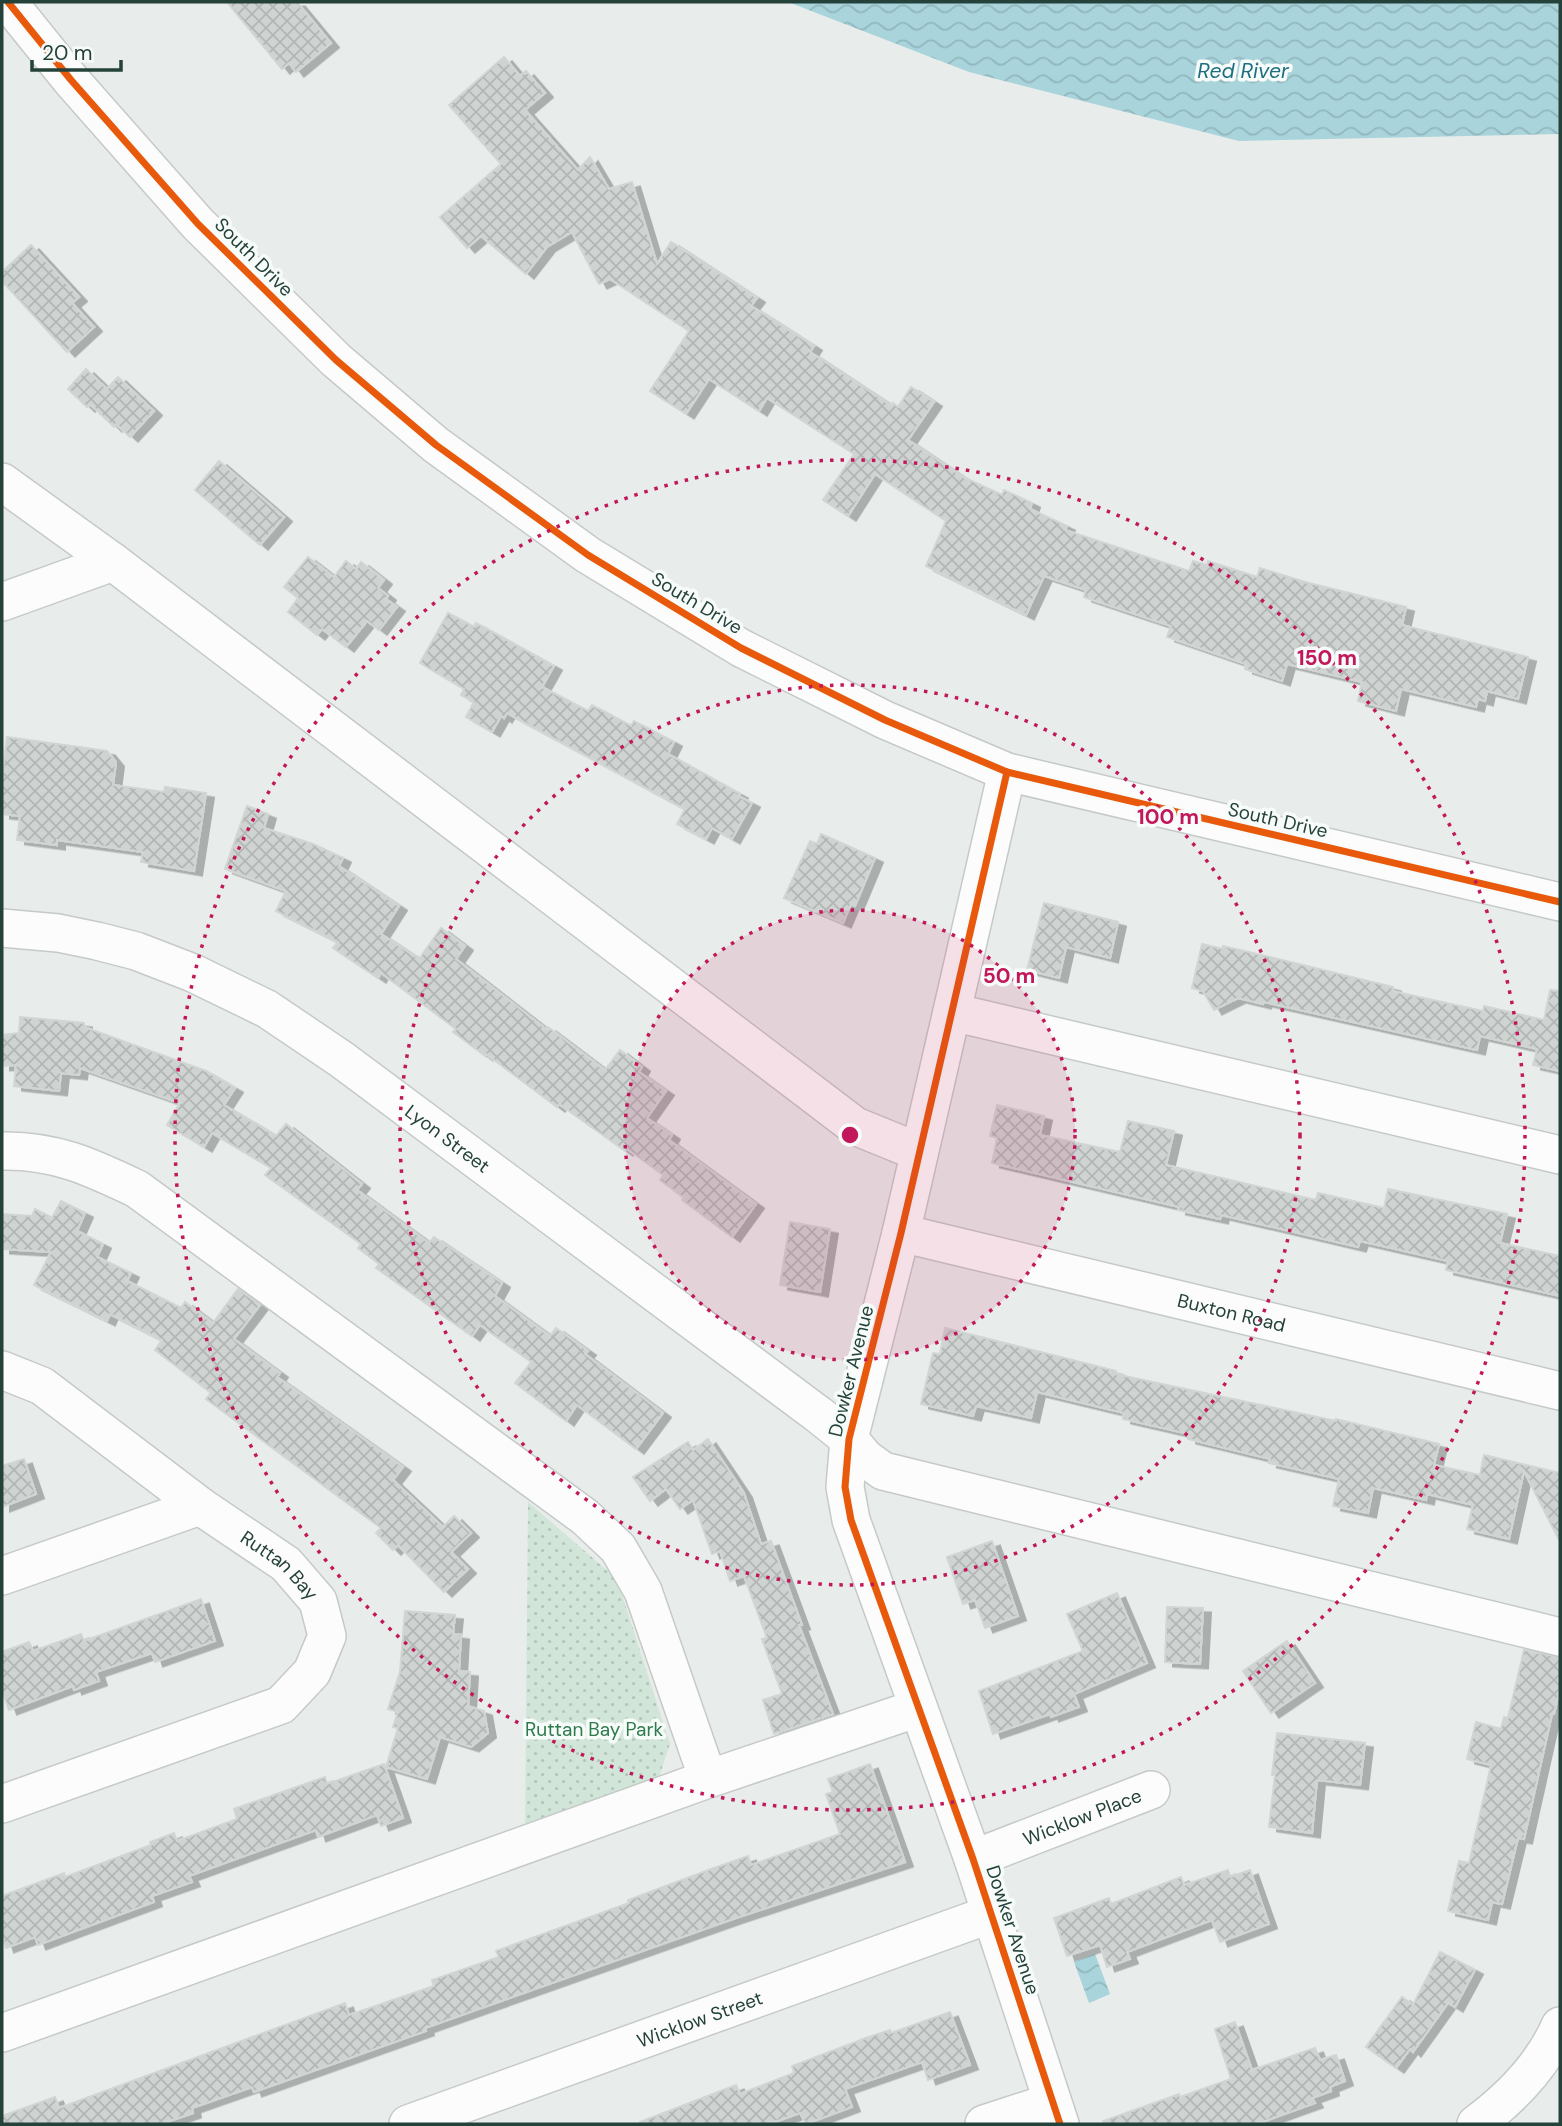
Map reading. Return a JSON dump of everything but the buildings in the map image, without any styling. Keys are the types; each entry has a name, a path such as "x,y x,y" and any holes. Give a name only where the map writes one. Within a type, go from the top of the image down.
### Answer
{"street":[{"name":"South Drive","path":"8,2 71,80 198,224 336,360 436,444 589,555 741,648 873,715 1007,772 1560,902"},
{"path":"2,482 113,562 855,1126 919,1152"},
{"path":"2,602 113,562"},
{"name":"Dowker Avenue","path":"1007,772 901,1233 849,1438 845,1487 851,1520 973,1859 1056,2113"},
{"name":"Lyon Street","path":"2,928 58,933 136,951 192,973 267,1009 341,1059 849,1438 865,1458 883,1471 1560,1637"},
{"path":"952,1012 1560,1155"},
{"path":"2,1151 30,1150 85,1165 137,1189 585,1517 618,1548 643,1591 708,1779"},
{"name":"Buxton Road","path":"901,1233 1560,1391"},
{"name":"Ruttan Bay","path":"2,1370 41,1385 200,1506 286,1564 317,1601 327,1636 312,1672 281,1704 2,1804"},
{"path":"2,1576 200,1506"},
{"path":"2,2033 708,1779 918,1708"},
{"name":"Wicklow Place","path":"973,1859 1151,1790"},
{"name":"Wicklow Street","path":"408,2124 991,1914"},
{"path":"1476,2124 1497,2109 1536,2069 1553,2043 1560,2026"},
{"path":"984,2124 1056,2113"}],"green space":[{"name":"Ruttan Bay Park","path":"528,1502 617,1579 670,1744 658,1780 525,1831"}],"water":[{"name":"Red River","path":"788,2 1560,2 1560,134 1239,141 969,72"},
{"path":"1095,1954 1110,1994 1089,2003 1074,1962"}],"cycle path":[{"path":"8,2 71,80 198,224 336,360 436,445 588,555 741,648 885,720 1007,772 1560,902"},
{"path":"1007,772 901,1233 849,1439 845,1487 851,1520 973,1859 1060,2124"}]}
